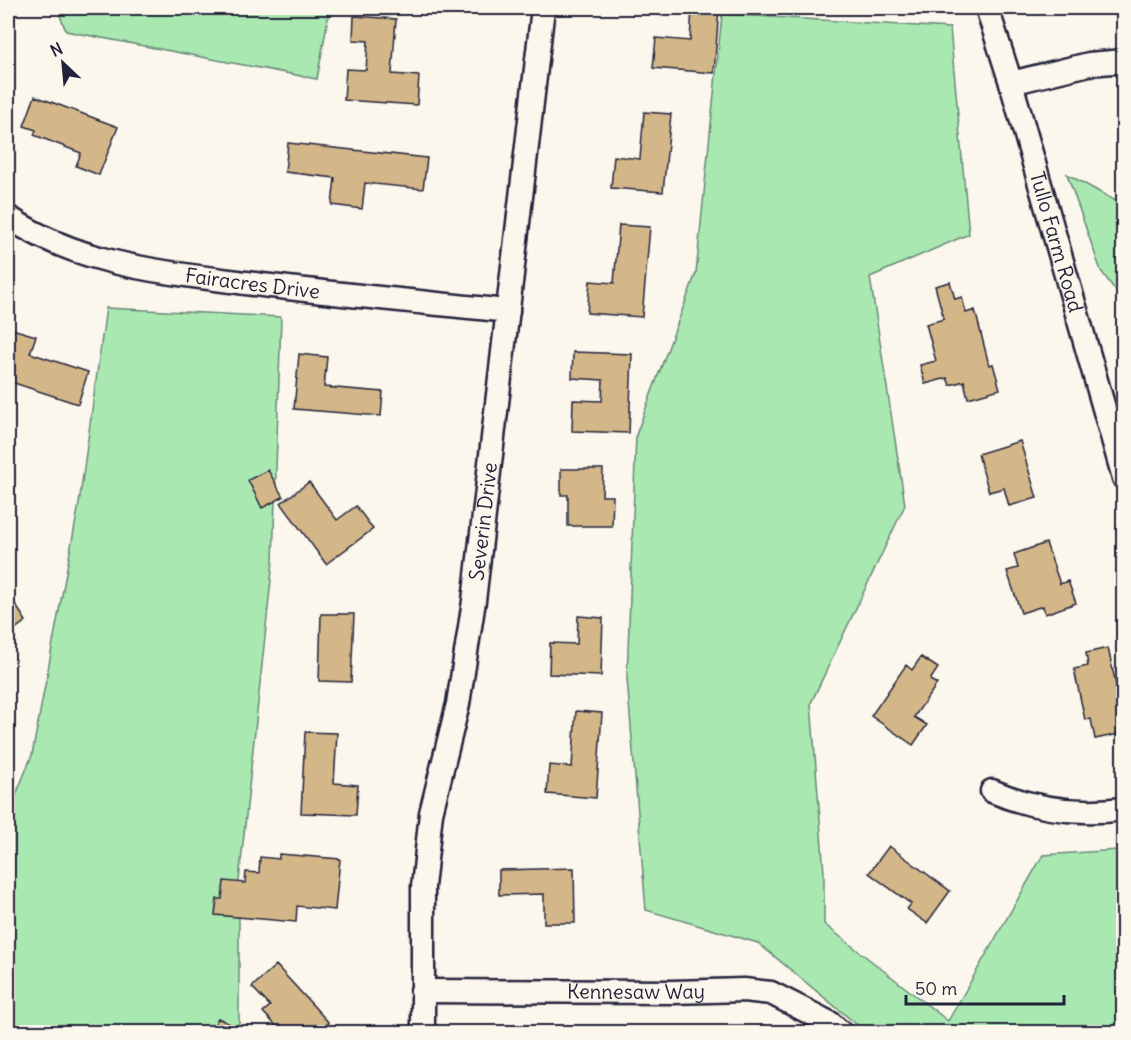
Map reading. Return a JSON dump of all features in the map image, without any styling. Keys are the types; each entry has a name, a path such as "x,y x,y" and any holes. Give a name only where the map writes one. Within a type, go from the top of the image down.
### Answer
{"street":[{"name":"Severin Drive","path":"423,1032 423,887 431,813 458,704 474,601 543,8"},
{"name":"Tullo Farm Road","path":"987,8 1011,83 1124,478"},
{"path":"1011,83 1089,64 1124,61"},
{"name":"Fairacres Drive","path":"8,217 55,244 137,268 284,288 508,311"},
{"path":"992,791 1012,800 1054,810 1082,812 1124,809"},
{"name":"Kennesaw Way","path":"422,991 744,990 771,993 830,1023 840,1032"}],"green space":[{"path":"57,8 330,8 317,79 66,31"},
{"path":"722,14 950,28 969,234 870,277 905,505 811,703 824,873 824,924 948,1021 1043,855 1118,850 1123,965 1123,1032 866,1032 758,943 646,910 627,678 636,435 696,273"},
{"path":"1067,174 1123,205 1123,301 1101,271"},
{"path":"106,308 281,317 273,561 239,881 239,1032 8,1032 8,815 32,755 79,504"}],"building":[{"path":"692,8 719,8 714,73 653,68 656,38 690,41"},
{"path":"354,16 396,19 392,74 419,76 417,105 344,100 346,69 366,70 368,41 353,40"},
{"path":"35,96 118,127 99,175 76,166 81,153 34,135 36,130 24,126"},
{"path":"644,112 671,114 663,192 611,188 614,156 640,159"},
{"path":"288,143 427,158 423,189 365,183 362,209 332,205 335,178 285,172"},
{"path":"619,225 650,227 642,317 587,313 590,281 614,283"},
{"path":"950,282 955,299 962,297 966,313 975,310 989,365 993,364 1000,389 968,398 964,381 950,385 947,378 925,384 920,365 936,361 926,324 944,319 935,286"},
{"path":"12,329 36,336 30,353 88,372 78,404 8,381 8,343"},
{"path":"573,352 632,354 629,433 572,431 573,400 602,401 603,380 572,378"},
{"path":"299,354 327,357 324,387 383,392 381,416 294,409"},
{"path":"1020,441 1037,498 1009,506 1004,488 989,492 978,454"},
{"path":"561,469 603,469 602,496 613,496 612,526 568,526 568,495 561,495"},
{"path":"268,470 283,497 262,508 248,480"},
{"path":"309,482 337,520 356,506 373,529 326,564 281,503"},
{"path":"1046,543 1060,584 1068,581 1076,603 1045,614 1043,606 1021,613 1007,571 1018,568 1014,554"},
{"path":"8,593 26,621 8,634"},
{"path":"321,614 354,614 351,682 319,681"},
{"path":"578,616 603,618 601,676 549,674 550,643 577,644"},
{"path":"1108,648 1124,721 1124,733 1095,739 1091,719 1085,720 1074,669 1088,666 1086,653"},
{"path":"921,657 938,668 930,680 937,684 914,717 927,725 913,745 871,716 906,665 912,670"},
{"path":"576,711 602,713 596,798 547,794 549,765 572,767"},
{"path":"305,732 337,733 334,783 358,785 356,815 301,813"},
{"path":"889,846 950,891 927,923 907,909 911,904 869,873"},
{"path":"279,854 340,859 335,910 297,906 296,922 215,915 217,899 222,899 224,881 245,883 246,872 259,873 260,857 279,859"},
{"path":"574,868 575,923 544,923 544,894 499,895 499,870"},
{"path":"276,965 329,1023 318,1032 282,1032 263,1012 270,1006 252,987"},
{"path":"218,1018 245,1032 211,1032"}]}
